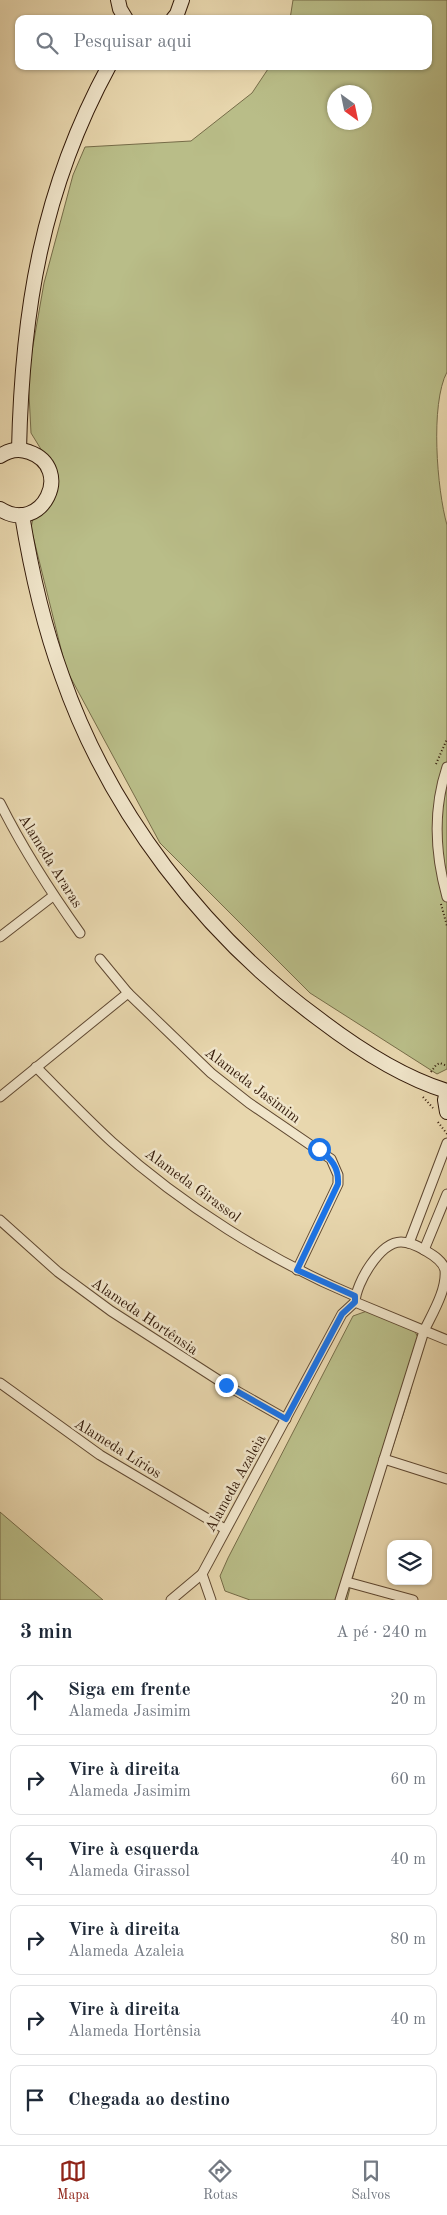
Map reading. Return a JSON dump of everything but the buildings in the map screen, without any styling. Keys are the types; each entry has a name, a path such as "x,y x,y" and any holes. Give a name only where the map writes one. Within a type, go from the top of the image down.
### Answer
{"street":[{"path":"118,0 124,15"},
{"path":"176,15 182,0"},
{"path":"19,450 27,322 38,255 55,193 77,130 107,70"},
{"path":"0,456 11,450 27,451 41,459 50,472 51,481 48,496 38,509 22,515 12,515 0,509"},
{"path":"22,515 38,600 62,677 100,764 135,823 162,863 219,932 283,992 332,1029 369,1053 424,1084 447,1091 445,1100 447,1112"},
{"path":"447,767 442,782 437,824 440,867 447,896"},
{"name":"Alameda Araras","path":"0,803 15,833 53,896 80,933"},
{"path":"0,937 53,896"},
{"name":"Alameda Jasimim","path":"100,959 128,994 212,1073 249,1103 331,1159 338,1175 338,1184 297,1270"},
{"path":"0,1096 128,994"},
{"name":"Alameda Girassol","path":"36,1067 113,1142 197,1208 297,1270 355,1299 447,1340"},
{"path":"340,1600 424,1331 441,1294 445,1280 445,1268 435,1256 409,1242 428,1197 447,1143"},
{"path":"424,1250 445,1199 428,1197"},
{"name":"Alameda Hortênsia","path":"0,1220 58,1272 111,1311 226,1385 286,1419"},
{"name":"Alameda Azaleia","path":"171,1600 202,1574 342,1314 355,1299 376,1257 387,1247 399,1242 409,1242"},
{"name":"Alameda Lírios","path":"0,1384 100,1455 225,1529"},
{"path":"384,1460 447,1479"},
{"path":"202,1574 211,1600"},
{"path":"347,1582 413,1600"}],"green space":[{"path":"293,0 447,0 447,372 438,404 437,447 440,491 447,525 447,1069 437,1074 310,993 160,843 66,669 31,528 36,504 55,472 31,433 28,374 44,283 73,175 85,147 191,141 252,93 267,70 432,70 432,15 291,15"},
{"path":"367,1311 414,1330 420,1341 410,1393 359,1552 347,1600 250,1600 225,1591 220,1576 228,1558 353,1316"},
{"path":"0,1512 103,1600 0,1600"}],"route":[{"path":"226,1385 286,1419 342,1314 355,1302 355,1296 297,1270 336,1192 338,1184 336,1167 331,1159 319,1149"}]}
